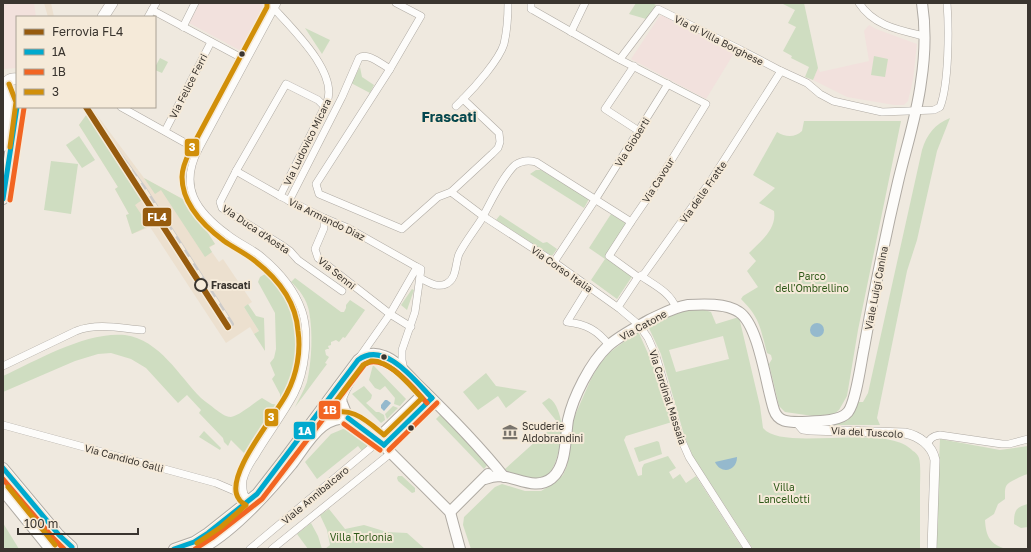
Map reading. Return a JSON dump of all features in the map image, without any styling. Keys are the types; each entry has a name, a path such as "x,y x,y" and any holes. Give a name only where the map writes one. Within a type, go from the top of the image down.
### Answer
{"main road":[{"path":"104,16 112,3"},
{"name":"Viale Luigi Canina","path":"797,422 835,419 845,415 851,406 860,369 878,270 898,181 916,112 922,78 924,36 922,3"},
{"path":"3,146 9,107 6,83 9,80 16,79"},
{"path":"3,199 17,108"},
{"name":"Via Catone","path":"504,477 521,482 540,483 549,480 556,474 562,460 568,420 574,402 584,379 594,362 609,345 640,325 676,308 702,304 721,306 734,309 744,316 753,332 775,413 781,420 787,422 797,422"},
{"path":"201,549 221,536 250,500 262,488 358,360 364,355 379,354 390,359 404,371 488,457 504,477"},
{"path":"338,387 348,418 378,440 450,512 460,549"},
{"path":"378,440 425,392"},
{"path":"174,549 188,545 204,536 285,472 319,430 332,420 348,418"},
{"path":"450,512 485,479 490,470 488,457"},
{"path":"3,468 58,535 73,548"},
{"path":"485,479 494,476 504,477"},
{"path":"3,491 50,549"}],"street":[{"path":"149,16 156,3"},
{"path":"183,26 195,3"},
{"path":"396,3 421,16 390,69 316,184 319,194 402,229 441,196 451,192 496,150 501,139 500,135 465,96"},
{"path":"456,106 482,78 502,49 506,35 508,3"},
{"path":"571,32 585,3"},
{"path":"859,3 869,16 878,22 900,30 924,36"},
{"name":"Via di Villa Borghese","path":"620,59 658,9 807,83 820,94 833,101 882,112 916,112 934,110 941,104 944,92 947,3"},
{"path":"250,500 243,482 247,471 267,434 291,400 303,370 305,340 303,316 292,291 278,272 258,254 218,227 202,210 195,200 191,190 190,172 198,150 273,4"},
{"name":"Via Ludovico Micara","path":"273,4 300,37 326,75 330,92 325,107 280,196"},
{"path":"531,6 571,32 668,84"},
{"path":"152,10 238,56"},
{"name":"Via Felice Ferri","path":"165,131 211,42"},
{"path":"289,200 342,97 357,61 363,55 368,56 390,69"},
{"path":"634,66 605,110 639,131"},
{"name":"Via delle Fratte","path":"618,307 640,276 644,274 712,179 781,71"},
{"name":"Via Duca d'Aosta","path":"325,107 318,100 286,84 220,200 221,206 283,246 298,260 342,291"},
{"name":"Via Cavour","path":"640,276 609,256 653,190 706,104 668,84"},
{"name":"Via Gioberti","path":"554,262 668,84"},
{"path":"123,108 198,150"},
{"path":"420,278 432,284 438,285 445,285 450,281 454,276 459,254 483,216 493,196 514,167 520,162 536,162 631,222"},
{"name":"Via Armando Diaz","path":"236,171 280,196 348,228 417,267"},
{"name":"Via Corso Italia","path":"451,192 483,216 554,262 618,307 640,325"},
{"name":"Via Senni","path":"324,218 324,228 315,249 318,258 390,314 411,327"},
{"path":"358,360 390,314 417,267 421,269 416,306 411,327 402,350 404,371"},
{"path":"640,276 667,293 672,299 676,308"},
{"path":"590,288 567,322 586,326 601,336 609,345"},
{"name":"Via Cardinal Massaia","path":"640,325 656,356 678,432 689,457 748,549"},
{"path":"3,366 85,328 103,327 142,330"},
{"path":"342,403 348,386 368,359 379,354"},
{"name":"Via del Tuscolo","path":"797,422 801,427 810,430 905,433 917,437 927,445"},
{"name":"Via Candido Galli","path":"3,425 216,483 250,500"},
{"path":"932,549 935,460 934,455 927,445 929,439 940,435 1002,444 1028,439"},
{"name":"Viale Annibalcaro","path":"250,549 378,440"},
{"name":"Viale Annibalcaro","path":"272,549 391,453"}],"shaded area":[{"path":"3,3 34,3 36,16 16,16 16,68 3,69"},
{"path":"44,3 51,3 54,16 48,16"},
{"path":"200,3 262,3 263,6 259,15 262,17 243,52 189,23"},
{"path":"662,15 674,19 672,22 686,29 688,26 702,33 701,36 717,45 719,41 736,50 706,99 631,59 659,17"},
{"path":"869,25 917,44 913,80 908,101 904,105 894,105 847,97 813,80 818,68 820,72 869,61 864,31"},
{"path":"84,108 92,108 144,178 188,202 215,244 209,248 219,262 223,259 252,302 244,307 259,331 254,334 250,327 226,343 150,227 132,234 126,215 129,214 115,189 118,187 79,125 87,114"}],"green space":[{"path":"636,3 652,3 656,5 646,19 629,14"},
{"path":"781,3 804,3 818,68 813,80 805,77 809,67 791,58 792,56 783,51 796,27 788,23 795,10"},
{"path":"305,28 330,40 322,54"},
{"path":"874,56 888,59 885,77 871,75"},
{"path":"160,58 168,62 162,73 156,70 156,65"},
{"path":"360,67 362,77 374,85 370,93 351,83"},
{"path":"87,114 142,200 135,205 149,226 132,234 126,215 129,214 115,189 118,187 79,125"},
{"path":"950,118 937,151 917,240 907,271 877,418 880,425 834,425 835,422 857,402 863,402 868,393 922,150 926,139 932,130 940,123"},
{"name":"Parco dell'Ombrellino","path":"804,121 901,121 858,330 847,396 839,410 834,414 813,416 785,412 779,406 769,364 772,359 771,355 767,353 761,329 756,318 741,299 743,296 758,287 747,271 756,261 749,253 767,235 773,224 774,218 774,211 759,203 775,188 753,175 777,132 787,136 796,135 802,131"},
{"path":"79,136 95,160 82,168 66,145"},
{"path":"51,161 78,164 71,214 44,210"},
{"path":"536,170 541,170 589,199 584,208 530,174"},
{"path":"144,178 188,202 215,244 209,247 212,252 205,257 161,190 155,194"},
{"path":"611,214 627,224 605,258 633,275 617,299 591,280 605,259 589,248"},
{"path":"500,215 543,243 547,242 557,249 552,256 496,220"},
{"path":"265,274 269,274 276,278 282,285 293,307 299,332 300,345 297,371 287,395 280,404 280,394 272,379 275,375 270,363 274,358 276,349 275,313 258,282 260,277"},
{"path":"295,278 341,312 344,312 346,305 350,300 365,310 345,338 343,337 339,342 336,340 331,342 331,345 328,346 329,349 325,350 326,355 329,357 325,363 327,364 295,407 307,382 310,365 311,337 309,311 305,299 300,291 291,282"},
{"path":"412,289 414,290 407,310 401,305"},
{"path":"248,304 256,316 264,318 265,351 254,334 259,331 244,307"},
{"name":"Villa Lancellotti","path":"687,310 705,310 711,312 716,324 739,317 760,406 763,428 774,435 792,438 881,438 900,442 916,453 919,458 920,468 920,549 753,549 692,455 684,435 661,354 648,326 676,312","holes":["723,336 729,359 676,372 669,350"]},
{"path":"638,331 654,367 672,422 626,436 624,440 638,476 642,475 642,468 644,464 668,456 676,468 669,472 673,479 680,474 686,483 696,476 743,549 471,549 463,525 464,517 495,487 502,484 525,491 541,491 563,475 567,466 572,422 591,379 599,365 609,353"},
{"path":"125,335 137,338 159,351 201,398 225,416 234,416 262,398 272,404 279,405 270,415 256,436 246,455 231,440 228,446 224,442 223,438 199,413 201,410 187,395 178,403 146,368 131,359 111,353 98,354 75,361 3,392 3,376 62,348 79,342 95,337"},
{"path":"373,365 406,399 400,406 394,404 395,398 385,386 380,390 375,388 369,380"},
{"path":"486,373 496,386 527,391 506,408 498,396 478,410 463,392"},
{"path":"364,386 372,395 371,399 366,403 376,412 384,415 385,420 381,423 352,394"},
{"path":"549,398 556,406 562,425 562,436 553,468 548,475 542,478 524,477 514,474 505,469 558,423 542,403"},
{"path":"393,406 398,408 387,419 385,414"},
{"path":"442,413 488,464 484,469 436,419"},
{"path":"343,429 360,433 373,440 362,451 358,446 317,479 305,462 331,434"},
{"path":"204,431 221,448 220,450 199,437"},
{"path":"940,439 1000,450 1028,446 1028,474 1012,481 1006,486 1005,499 998,504 994,514 985,520 986,531 990,539 996,545 1006,549 935,549"},
{"path":"657,441 659,442 662,454 639,462 634,448"},
{"path":"398,476 402,476 415,488 415,492 412,493 398,481"},
{"path":"1028,504 1028,527 1021,528 1014,524 1014,516 1018,508"},
{"name":"Villa Torlonia","path":"329,509 345,529 364,525 387,532 407,533 425,549 325,549 330,545 327,530 320,515"},
{"path":"3,523 19,549 3,549"},
{"name":"Villa Torlonia","path":"311,523 318,536 322,549 308,549 297,534"}],"water":[{"path":"817,323 822,325 824,330 822,335 817,337 812,335 810,330 812,325"},
{"path":"385,400 391,403 384,411 381,408 381,405"},
{"path":"737,457 734,466 728,470 721,469 715,462"}],"railway":[{"path":"89,112 145,189 232,324"}],"rail line":[{"name":"FL4","path":"87,108 228,327"}],"transit line":[{"name":"3","path":"197,543 221,527 246,505 239,500 236,489 238,476 244,461 287,393 296,370 299,339 294,310 284,291 271,275 255,261 224,241 202,221 190,205 183,187 182,177 184,164 190,151 267,7 267,3"},
{"name":"3","path":"9,84 16,102 10,147"},
{"name":"1A","path":"3,199 17,108"},
{"name":"1B","path":"10,200 24,108"},
{"name":"1A","path":"174,549 194,542 208,533 257,494 358,360 368,355 379,355 389,359 408,373 432,398"},
{"name":"3","path":"371,361 385,364 399,374 422,398 384,435 357,415 341,412 333,413 324,417 363,365 371,361"},
{"name":"1B","path":"195,549 212,538 262,499 365,364 373,362 381,363 390,367 407,381 427,403"},
{"name":"1A","path":"384,445 432,398"},
{"name":"1B","path":"389,450 437,403"},
{"name":"1A","path":"348,418 384,445"},
{"name":"1B","path":"344,424 380,450"},
{"name":"1A","path":"3,468 59,535 72,547"},
{"name":"1B","path":"3,479 64,549"},
{"name":"3","path":"8,487 55,545"}],"place":[{"name":"Frascati","path":"201,285"},
{"name":"Scuderie Aldobrandini","path":"510,432"}],"district":[{"name":"Frascati","path":"449,117"}]}
